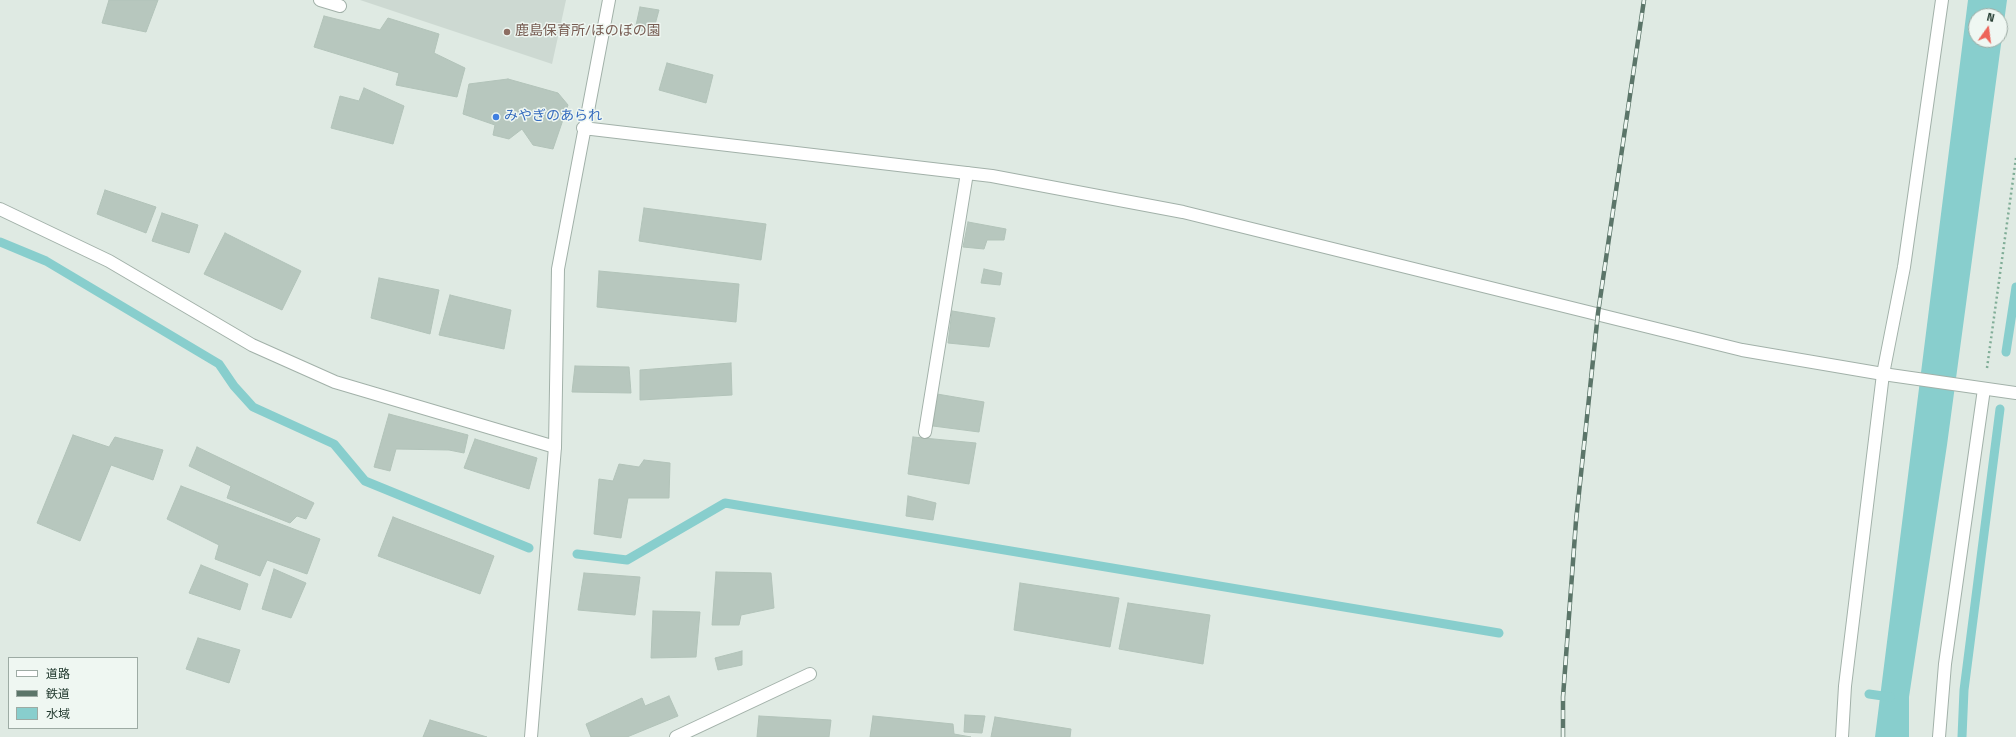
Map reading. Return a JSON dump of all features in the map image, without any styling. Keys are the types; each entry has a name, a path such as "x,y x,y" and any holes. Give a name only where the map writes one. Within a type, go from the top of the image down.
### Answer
{"street":[{"path":"320,0 340,6"},
{"path":"531,737 555,446 558,269 583,128 609,0"},
{"path":"1842,737 1845,686 1882,374 1904,267 1942,0"},
{"path":"583,128 992,176 1183,212 1742,350 1882,374 2016,393"},
{"path":"925,432 967,173"},
{"path":"0,209 109,261 252,345 335,382 555,446"},
{"path":"1939,737 1945,664 1980,388"},
{"path":"676,737 810,674"}],"path":[{"path":"1980,388 2016,158"}],"shaded area":[{"name":"鹿島保育所/ほのぼの園","path":"360,0 566,0 552,64"}],"water":[{"path":"1968,0 2007,0 2006,8 1968,8 1968,48 2001,48 1947,445 1909,697 1909,737 1875,737"}],"building":[{"path":"109,0 158,0 146,32 102,23"},
{"path":"640,7 659,10 653,32 635,30"},
{"path":"324,16 380,30 388,18 439,34 434,53 465,68 457,97 396,85 399,73 314,47"},
{"path":"667,63 713,75 706,103 659,90"},
{"path":"508,79 558,93 568,105 553,149 533,145 522,129 509,139 493,135 495,125 463,114 469,84"},
{"path":"364,88 404,106 393,144 331,128 340,96 359,101"},
{"path":"105,190 156,207 146,233 97,214"},
{"path":"644,208 766,224 761,260 639,241"},
{"path":"162,213 198,225 189,253 152,241"},
{"path":"968,222 1006,229 1004,240 987,240 984,249 963,247"},
{"path":"225,233 301,271 282,310 204,274"},
{"path":"984,269 1002,273 1000,285 981,283"},
{"path":"599,271 739,284 736,322 597,307"},
{"path":"379,278 439,290 430,334 371,318"},
{"path":"450,295 511,310 504,349 439,335"},
{"path":"952,311 995,318 989,347 948,343"},
{"path":"731,363 732,395 640,400 640,370"},
{"path":"575,366 629,367 631,393 572,392"},
{"path":"937,394 984,402 979,432 933,426"},
{"path":"389,414 468,435 464,453 449,450 396,449 390,471 374,467"},
{"path":"73,435 109,447 115,437 163,450 153,480 111,465 80,541 37,523"},
{"path":"913,437 976,443 969,484 908,474"},
{"path":"475,439 537,458 529,489 464,468"},
{"path":"197,447 314,503 306,519 297,516 290,523 227,498 231,486 189,466"},
{"path":"644,460 670,463 669,498 628,498 621,538 594,534 599,479 613,481 619,464 639,467"},
{"path":"181,486 320,539 307,574 267,560 260,576 215,559 219,545 167,519"},
{"path":"908,496 936,503 933,520 906,516"},
{"path":"393,517 494,556 480,594 378,556"},
{"path":"201,565 248,584 240,610 189,593"},
{"path":"274,569 306,583 291,618 262,609"},
{"path":"716,572 771,573 774,608 741,615 739,625 712,625"},
{"path":"584,573 640,577 635,615 578,610"},
{"path":"1020,583 1119,598 1110,647 1014,630"},
{"path":"1128,603 1210,615 1203,664 1119,649"},
{"path":"653,611 700,612 696,657 651,658"},
{"path":"198,638 240,650 229,683 186,669"},
{"path":"742,651 742,665 718,670 715,658"},
{"path":"669,696 678,716 627,737 591,737 586,724 642,698 645,706"},
{"path":"965,715 985,716 982,733 964,732"},
{"path":"759,716 831,720 829,737 757,737"},
{"path":"873,716 953,724 954,734 971,737 870,737"},
{"path":"995,717 1071,729 1070,737 991,737"},
{"path":"430,720 487,737 423,737"}],"waterway":[{"path":"0,242 46,261 219,364 234,386 253,407 334,444 365,481 529,548"},
{"path":"2006,352 2016,287"},
{"path":"1962,737 1964,690 2000,409"},
{"path":"577,554 627,560 725,503 1499,633"},
{"path":"1869,694 1890,697"}],"railway":[{"path":"1563,737 1563,697 1576,521 1598,313 1644,0"}],"place":[{"name":"鹿島保育所/ほのぼの園","path":"507,32"},
{"name":"みやぎのあられ","path":"496,117"}]}
